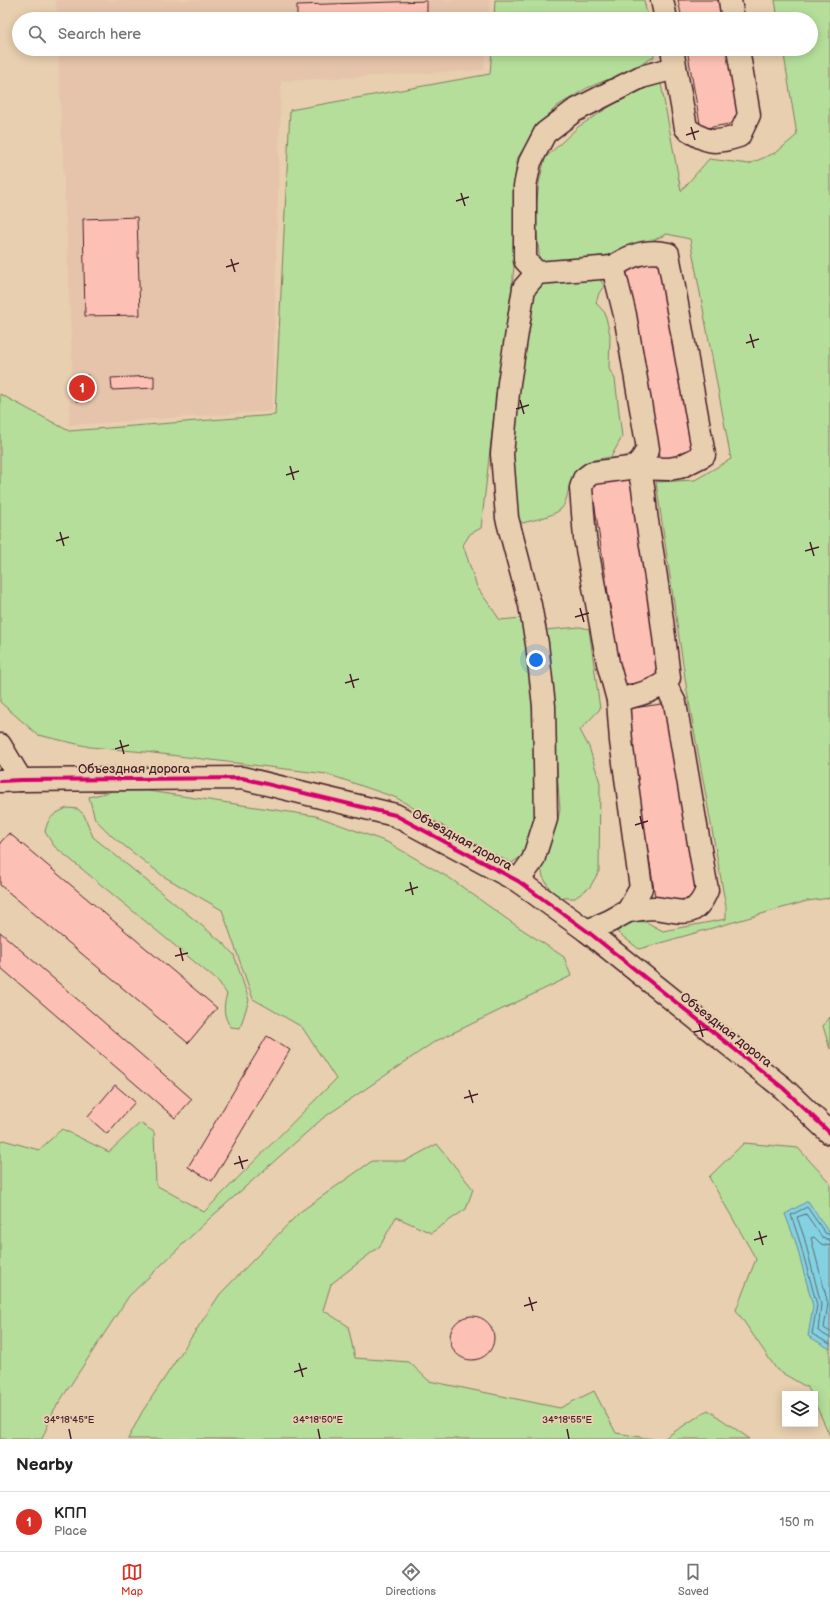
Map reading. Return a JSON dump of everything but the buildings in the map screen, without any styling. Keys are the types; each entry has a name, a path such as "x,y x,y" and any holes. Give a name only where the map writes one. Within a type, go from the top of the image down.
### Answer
{"street":[{"path":"662,0 665,12"},
{"path":"730,0 732,12"},
{"path":"537,273 525,260 525,186 530,162 544,133 574,111 641,77 674,58 686,128 699,138 713,142 725,141 739,136 749,115 739,56"},
{"path":"518,881 533,860 546,819 544,706 537,644 530,604 508,518 502,454 509,383 524,288 537,273 613,267 625,259 639,253 657,252 668,254 704,455 686,464 668,469 637,467 592,473 584,478 581,488 586,538 598,612 608,663 618,700 620,741 642,888 628,911"},
{"path":"613,267 625,315 648,449 637,467"},
{"path":"618,700 639,695 665,684 669,678 660,598 641,476 637,467"},
{"path":"587,931 628,911 652,908 675,912 694,910 702,902 707,890 675,703 665,684"},
{"path":"0,745 21,780"},
{"name":"Объездная дорога","path":"0,781 242,778 396,815 518,881 587,931 784,1088 830,1133"}],"shaded area":[{"path":"56,0 490,0 489,12 57,12"},
{"path":"58,56 485,56 484,70 281,81 272,411 69,425 72,359"}],"green space":[{"path":"495,0 644,0 647,12 494,12"},
{"path":"775,0 830,0 830,898 807,901 639,949 617,932 630,921 646,922 663,931 726,919 726,907 687,691 656,482 695,480 731,459 690,239 667,234 636,248 609,255 540,263 535,216 539,183 545,158 578,127 612,105 646,88 661,84 681,191 709,159 749,164 777,152 797,135 784,56 818,56 818,12 777,12"},
{"path":"491,56 654,57 631,70 587,88 557,106 537,126 516,161 515,256 497,389 481,528 470,534 463,545 477,587 500,620 522,618 527,648 532,702 536,809 529,839 522,856 510,864 462,838 397,798 327,774 145,752 90,747 38,735 0,702 0,394 69,431 275,415 290,110 490,74"},
{"path":"591,277 600,279 604,286 599,293 596,303 605,313 610,335 609,369 615,379 622,437 611,457 588,462 577,469 571,482 566,501 561,509 549,516 523,523 516,519 513,452 518,389 534,291 544,282"},
{"path":"580,627 589,629 600,709 580,730 589,747 600,783 599,871 590,887 575,898 559,898 550,889 543,877 540,863 556,826 560,810 548,649 545,630"},
{"path":"113,791 148,791 316,816 387,842 451,879 511,922 564,957 571,976 434,1042 323,1118 209,1219 129,1296 54,1410 42,1439 0,1439 0,1143 3,1140 39,1150 62,1129 109,1152 140,1123 154,1132 156,1185 204,1212 336,1079 302,1027 253,999 222,910 163,876 113,837 95,819 89,797"},
{"path":"67,808 78,809 84,815 93,837 223,943 234,955 249,1000 240,1028 231,1027 226,1019 224,1007 227,994 219,982 54,846 45,832 46,827 52,817 58,812"},
{"path":"830,1017 830,1049 823,1026"},
{"path":"744,1143 798,1148 830,1183 830,1436 818,1410 818,1391 810,1391 808,1388 777,1370 736,1310 756,1259 709,1177"},
{"path":"437,1144 473,1189 466,1209 431,1233 396,1217 380,1246 331,1284 323,1310 348,1326 355,1358 409,1362 429,1381 560,1408 594,1391 616,1433 653,1439 128,1439 142,1412 220,1294 300,1212 372,1161 405,1161"},
{"path":"708,1410 750,1439 663,1439"}],"water":[{"path":"808,1201 830,1234 830,1349 808,1336 813,1306 795,1240 785,1214"}],"cycle path":[{"path":"0,781 242,778 395,815 518,881 587,931 783,1088 830,1133"}],"place":[{"name":"КПП","path":"82,388"}]}
